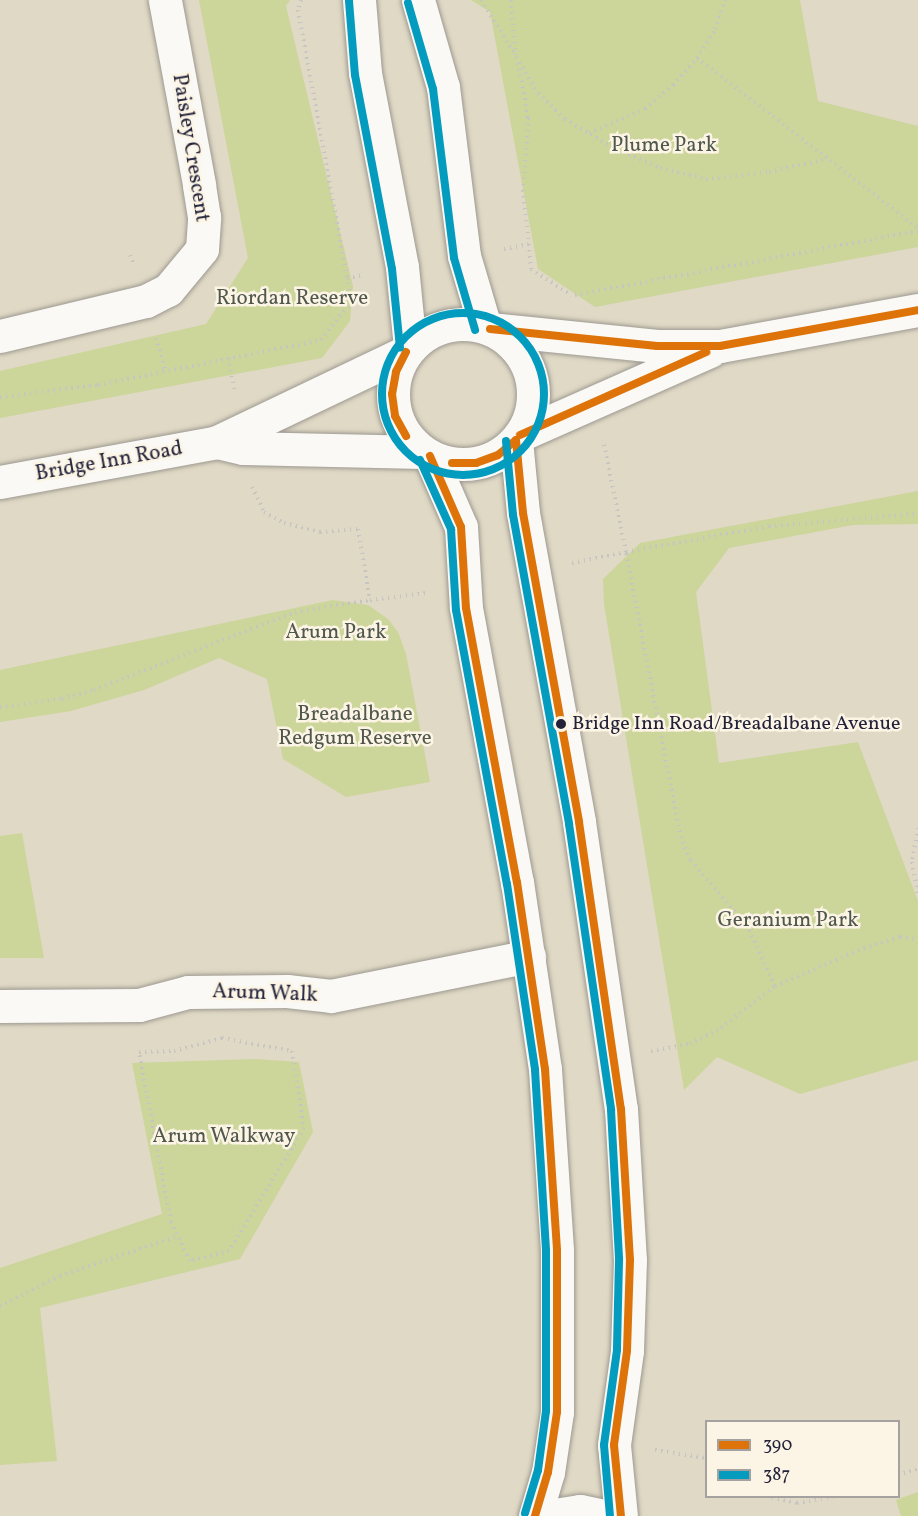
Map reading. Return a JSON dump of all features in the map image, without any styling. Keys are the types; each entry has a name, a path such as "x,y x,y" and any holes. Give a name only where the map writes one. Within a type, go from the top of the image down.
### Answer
{"street":[{"name":"Paisley Crescent","path":"0,336 146,301 168,290 202,249 204,217 165,0"},
{"path":"359,0 365,73 402,267 408,350"},
{"path":"418,0 443,87 464,256 488,328 508,339 522,356 531,375 534,395 530,416 518,437 523,513 568,758 615,1059 628,1191 630,1260 627,1351 614,1445 621,1516"},
{"path":"720,346 518,437 498,455 476,463 452,464 426,454 406,436 395,416 392,394 396,372 408,350 444,326 488,328 657,346 720,346 918,310"},
{"name":"Bridge Inn Road","path":"0,482 217,442 408,350"},
{"name":"Bridge Inn Road","path":"217,442 243,448 426,454"},
{"path":"426,454 461,527 466,608 529,956 552,1151 559,1345 553,1444 535,1516"},
{"name":"Arum Walk","path":"0,1006 139,1005 188,992 287,991 331,996 529,956"},
{"path":"548,1516 580,1511 603,1516"}],"path":[{"path":"301,0 298,10 347,278"},
{"path":"482,0 538,93 565,119 660,168 706,179 770,172 826,159"},
{"path":"511,0 516,57 528,118 523,190 529,244"},
{"path":"589,133 645,109 697,58 715,29 725,0"},
{"path":"697,58 918,229"},
{"path":"571,296 918,229"},
{"path":"0,397 98,385 229,358"},
{"path":"775,986 747,925 690,860 681,838 626,552 769,526 918,514"},
{"path":"0,706 62,699 94,690 295,612 370,600"},
{"path":"918,828 912,861 918,897"},
{"path":"615,1059 690,1044 721,1028 775,986 884,940 900,937 918,940"},
{"path":"222,1038 292,1051 304,1128 229,1251 190,1261 175,1237 139,1052 174,1051 222,1038"},
{"path":"0,1306 60,1276 175,1237"},
{"path":"900,1474 918,1468"},
{"path":"771,1498 796,1503 830,1498"}],"green space":[{"name":"Riordan Reserve","path":"199,0 290,0 286,6 353,286 350,321 322,358 0,418 0,371 206,324 248,258"},
{"name":"Plume Park","path":"471,0 800,0 818,101 918,126 918,247 595,307 538,269 490,12"},
{"name":"Geranium Park","path":"918,491 918,524 853,525 729,548 696,592 719,763 858,742 918,901 918,1060 800,1094 717,1057 684,1090 604,604 603,579 640,543"},
{"path":"333,600 368,605 388,619 398,632 406,654 430,782 346,797 283,759 267,679 219,658 144,690 71,711 0,722 0,670"},
{"path":"22,833 44,958 0,958 0,836"},
{"name":"Arum Walkway","path":"255,1059 299,1062 313,1132 240,1259 40,1308 57,1461 0,1465 0,1268 162,1214 132,1063"},
{"path":"918,1492 918,1516 901,1516 896,1500"}],"transit line":[{"name":"387","path":"349,1 355,75 392,269 400,348"},
{"name":"387","path":"408,3 433,89 454,258 475,330"},
{"name":"390","path":"490,329 657,346 720,346 918,310"},
{"name":"387","path":"463,313 494,320 508,327 520,337 530,349 537,363 544,394 537,425 530,439 520,451 508,461 494,468 463,475 432,468 418,461 406,451 396,439 389,425 382,394 389,363 396,349 406,337 418,327 432,320 463,313"},
{"name":"390","path":"406,352 396,372 392,394 395,416 406,436"},
{"name":"390","path":"520,435 706,352"},
{"name":"390","path":"516,440 523,513 579,822 621,1109 630,1260 627,1351 614,1445 621,1516"},
{"name":"390","path":"452,463 476,463 498,455 516,440"},
{"name":"387","path":"506,441 513,515 569,824 611,1110 619,1260 617,1350 604,1445 610,1516"},
{"name":"390","path":"430,456 461,527 466,608 517,882 545,1069 557,1251 557,1412 548,1472 535,1516"},
{"name":"387","path":"420,460 451,529 456,610 507,884 535,1070 546,1251 546,1411 538,1470 525,1513"}],"place":[{"name":"Bridge Inn Road/Breadalbane Avenue","path":"561,724"}],"park label":[{"name":"Arum Park","path":"336,633"},
{"name":"Breadalbane Redgum Reserve","path":"355,727"}]}
